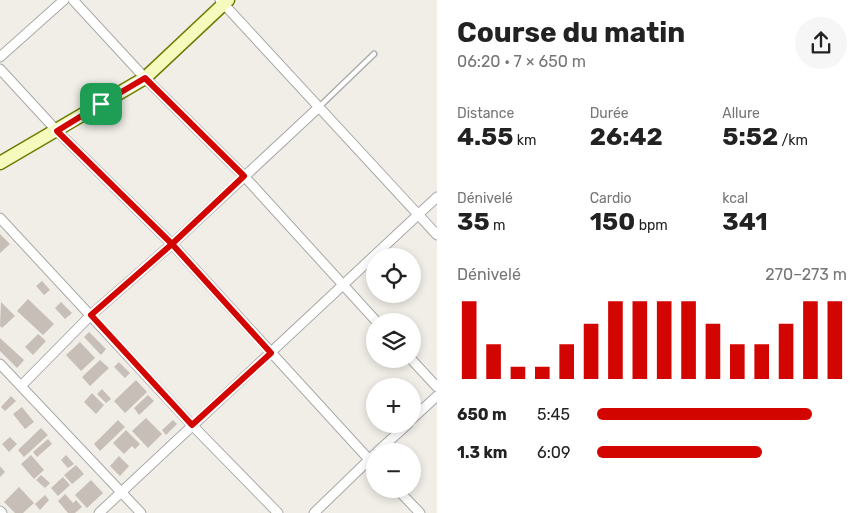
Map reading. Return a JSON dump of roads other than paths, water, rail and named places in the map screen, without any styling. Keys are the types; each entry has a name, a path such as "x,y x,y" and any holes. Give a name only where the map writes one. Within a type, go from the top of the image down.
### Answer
{"street":[{"path":"0,57 64,0"},
{"path":"73,0 145,78 244,176 368,313"},
{"path":"0,163 145,78 224,1 318,108 437,235"},
{"path":"0,69 57,131 172,244 271,353 366,453"},
{"path":"21,386 91,315 172,244 318,108"},
{"path":"99,513 437,197"},
{"path":"0,218 192,425 278,513"},
{"path":"0,364 141,513"},
{"path":"419,368 437,387"},
{"path":"421,411 437,396"},
{"path":"387,443 398,433"},
{"path":"314,513 366,466"},
{"path":"406,498 420,513"}],"lane":[{"path":"318,108 374,54"}]}
